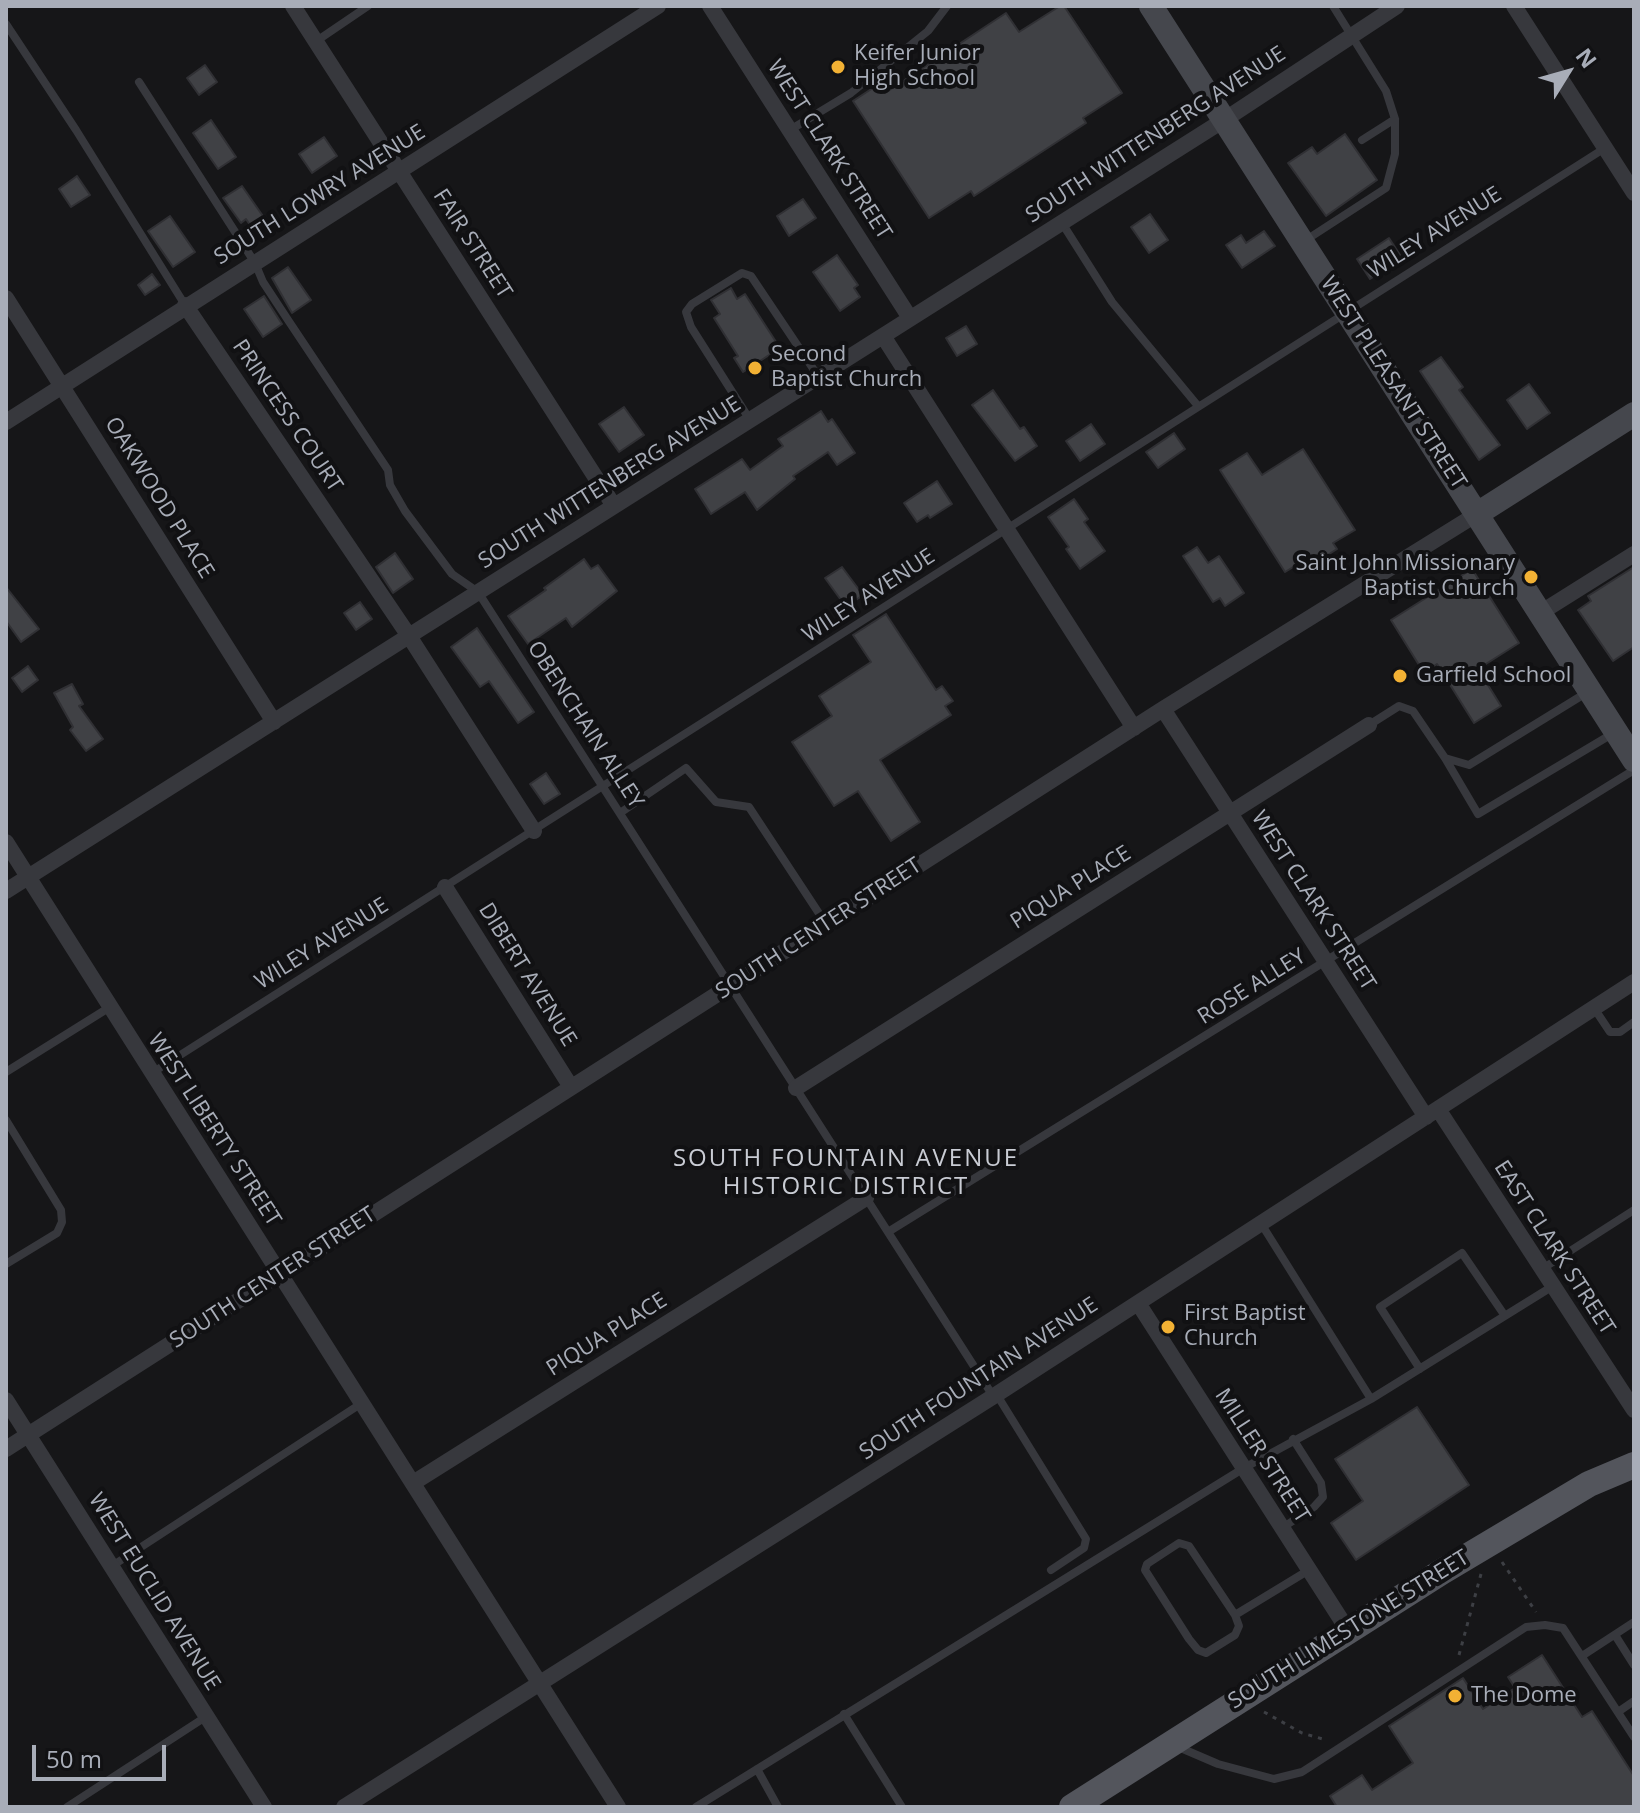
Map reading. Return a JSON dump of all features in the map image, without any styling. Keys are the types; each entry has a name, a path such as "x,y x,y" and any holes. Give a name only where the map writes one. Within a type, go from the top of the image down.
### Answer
{"main road":[{"name":"SOUTH LIMESTONE STREET","path":"1072,1807 1489,1543 1589,1484 1634,1465"}],"street":[{"name":"FAIR STREET","path":"293,6 614,506"},
{"name":"SOUTH LOWRY AVENUE","path":"6,422 658,6"},
{"name":"WEST CLARK STREET","path":"710,6 910,318"},
{"name":"WEST PLEASANT STREET","path":"1151,6 1633,758"},
{"name":"SOUTH WITTENBERG AVENUE","path":"6,891 1224,120 1397,6"},
{"path":"1514,6 1634,193"},
{"name":"OAKWOOD PLACE","path":"6,298 274,722"},
{"name":"PRINCESS COURT","path":"185,305 409,636 534,831"},
{"path":"883,336 1134,728"},
{"name":"SOUTH CENTER STREET","path":"6,1449 1163,709 1634,414"},
{"path":"1540,613 1634,554"},
{"name":"WEST CLARK STREET","path":"1163,709 1326,962 1432,1113"},
{"name":"PIQUA PLACE","path":"796,1088 1369,725"},
{"name":"WEST LIBERTY STREET","path":"6,842 618,1807"},
{"name":"DIBERT AVENUE","path":"445,887 571,1087"},
{"name":"SOUTH FOUNTAIN AVENUE","path":"344,1807 995,1396 1634,982"},
{"name":"EAST CLARK STREET","path":"1432,1113 1542,1269 1634,1410"},
{"name":"PIQUA PLACE","path":"413,1483 866,1198"},
{"name":"MILLER STREET","path":"1138,1303 1349,1632"},
{"name":"WEST EUCLID AVENUE","path":"6,1400 264,1807"}],"lane":[{"path":"315,42 368,6"},
{"path":"790,130 862,84 928,31 947,6"},
{"path":"1302,242 1386,188 1395,154 1395,119 1386,91 1333,6"},
{"name":"PRINCESS COURT","path":"6,24 185,305"},
{"name":"OBENCHAIN ALLEY","path":"139,82 255,263 263,282 388,470 390,485 405,511 452,574 478,592 1086,1539 1084,1548 1051,1570"},
{"path":"1362,140 1395,119"},
{"name":"WILEY AVENUE","path":"152,1074 1605,147"},
{"path":"1061,223 1112,302 1198,406"},
{"path":"750,420 691,327 686,312 692,304 742,273 751,276 818,376"},
{"path":"1445,758 1469,765 1590,691"},
{"path":"1369,725 1399,706 1413,711 1478,814 1616,732"},
{"name":"ROSE ALLEY","path":"888,1232 1326,962 1633,758"},
{"path":"620,813 686,768 716,802 749,807 826,924"},
{"path":"6,1072 110,1007"},
{"path":"1594,1008 1610,1032 1620,1032 1634,1022"},
{"path":"6,1120 61,1210 62,1222 57,1233 6,1264"},
{"path":"1542,1269 1634,1210"},
{"path":"1262,1225 1371,1399"},
{"path":"1420,1369 1380,1307 1462,1253 1505,1316"},
{"path":"696,1807 1244,1468 1371,1399 1553,1286"},
{"path":"112,1566 362,1403"},
{"path":"1282,1528 1314,1507 1323,1497 1321,1483 1293,1439"},
{"path":"1179,1543 1189,1546 1235,1615 1239,1626 1235,1635 1206,1653 1198,1650 1145,1570 1147,1564 1179,1543"},
{"path":"1235,1615 1309,1570"},
{"path":"1582,1656 1634,1622"},
{"path":"1172,1745 1218,1764 1274,1779 1302,1772 1526,1627 1545,1625 1563,1628 1634,1737"},
{"path":"1615,1635 1634,1665"},
{"path":"1618,1712 1634,1701"},
{"path":"844,1714 902,1807"},
{"path":"67,1807 207,1716"},
{"path":"757,1769 778,1807"}],"path":[{"path":"1489,1543 1545,1625"},
{"path":"1455,1672 1489,1543"},
{"path":"1240,1698 1302,1733 1343,1744"}],"building":[{"path":"1064,6 1122,93 1083,118 1086,123 974,196 971,191 929,218 853,101 879,84 885,93 1006,13 1019,32"},
{"path":"205,65 217,82 199,95 187,78"},
{"path":"211,120 236,157 218,169 193,133"},
{"path":"1345,134 1377,180 1326,216 1288,163 1312,147 1317,154"},
{"path":"324,137 337,156 312,173 299,154"},
{"path":"77,176 90,195 71,207 59,189"},
{"path":"242,186 265,219 252,228 246,219 241,223 223,198"},
{"path":"803,199 816,218 789,236 777,216"},
{"path":"1150,214 1168,240 1149,253 1131,227"},
{"path":"170,216 195,252 173,267 148,231"},
{"path":"1264,231 1275,246 1242,268 1226,245 1241,235 1246,243"},
{"path":"1389,238 1402,258 1370,279 1357,259"},
{"path":"837,255 858,285 854,288 860,297 840,311 813,272"},
{"path":"288,267 311,300 292,313 272,278"},
{"path":"152,274 160,285 145,295 138,285"},
{"path":"731,288 737,299 745,294 780,348 743,372 734,358 738,356 714,318 720,314 711,300"},
{"path":"264,296 282,324 263,337 244,309"},
{"path":"966,326 977,344 957,356 946,338"},
{"path":"1441,357 1463,387 1459,390 1500,445 1479,460 1420,371"},
{"path":"1529,384 1550,413 1527,429 1507,400"},
{"path":"993,390 1020,429 1024,427 1037,446 1015,461 972,405"},
{"path":"624,407 644,435 619,452 599,424"},
{"path":"821,411 828,422 832,419 855,453 837,465 828,452 793,476 795,479 757,510 745,492 711,514 695,489 742,459 750,470 783,446 778,439"},
{"path":"1091,424 1105,444 1080,461 1066,441"},
{"path":"1174,433 1185,449 1158,468 1146,452"},
{"path":"1303,449 1355,530 1333,543 1337,549 1309,567 1305,560 1285,572 1220,470 1247,453 1262,475"},
{"path":"937,481 952,504 917,522 904,503"},
{"path":"1074,499 1088,519 1084,522 1105,551 1080,569 1048,517"},
{"path":"1197,547 1208,563 1219,556 1244,593 1225,606 1220,598 1213,602 1183,556"},
{"path":"395,553 413,579 393,593 376,567"},
{"path":"584,559 591,569 598,565 617,591 572,627 566,618 528,644 508,616"},
{"path":"842,567 863,595 846,607 825,578"},
{"path":"1634,567 1634,647 1613,661 1578,610 1591,601 1588,596"},
{"path":"1472,569 1519,643 1478,669 1501,706 1474,723 1437,664 1424,673 1391,620"},
{"path":"6,587 39,629 21,642 6,621"},
{"path":"360,602 372,619 356,630 344,613"},
{"path":"886,614 936,690 942,686 953,701 945,706 951,715 880,760 920,822 891,841 858,791 834,806 792,742 832,716 819,696 871,662 853,635"},
{"path":"477,628 534,712 518,723 489,681 480,687 451,647"},
{"path":"28,666 38,680 22,692 12,678"},
{"path":"72,684 83,704 79,706 103,739 86,751 70,730 73,727 54,693"},
{"path":"546,773 560,794 544,804 530,784"},
{"path":"1417,1407 1469,1485 1356,1560 1331,1523 1363,1501 1335,1459"},
{"path":"1542,1655 1582,1717 1592,1711 1634,1776 1634,1807 1337,1807 1330,1796 1362,1775 1372,1790 1413,1763 1389,1726 1463,1678 1483,1709 1515,1688 1508,1677"}],"place":[{"name":"Keifer Junior High School","path":"838,67"},
{"name":"Second Baptist Church","path":"755,368"},
{"name":"Saint John Missionary Baptist Church","path":"1531,577"},
{"name":"Garfield School","path":"1400,676"},
{"name":"First Baptist Church","path":"1168,1327"},
{"name":"The Dome","path":"1455,1696"}],"district":[{"name":"SOUTH FOUNTAIN AVENUE HISTORIC DISTRICT","path":"846,1173"}]}
